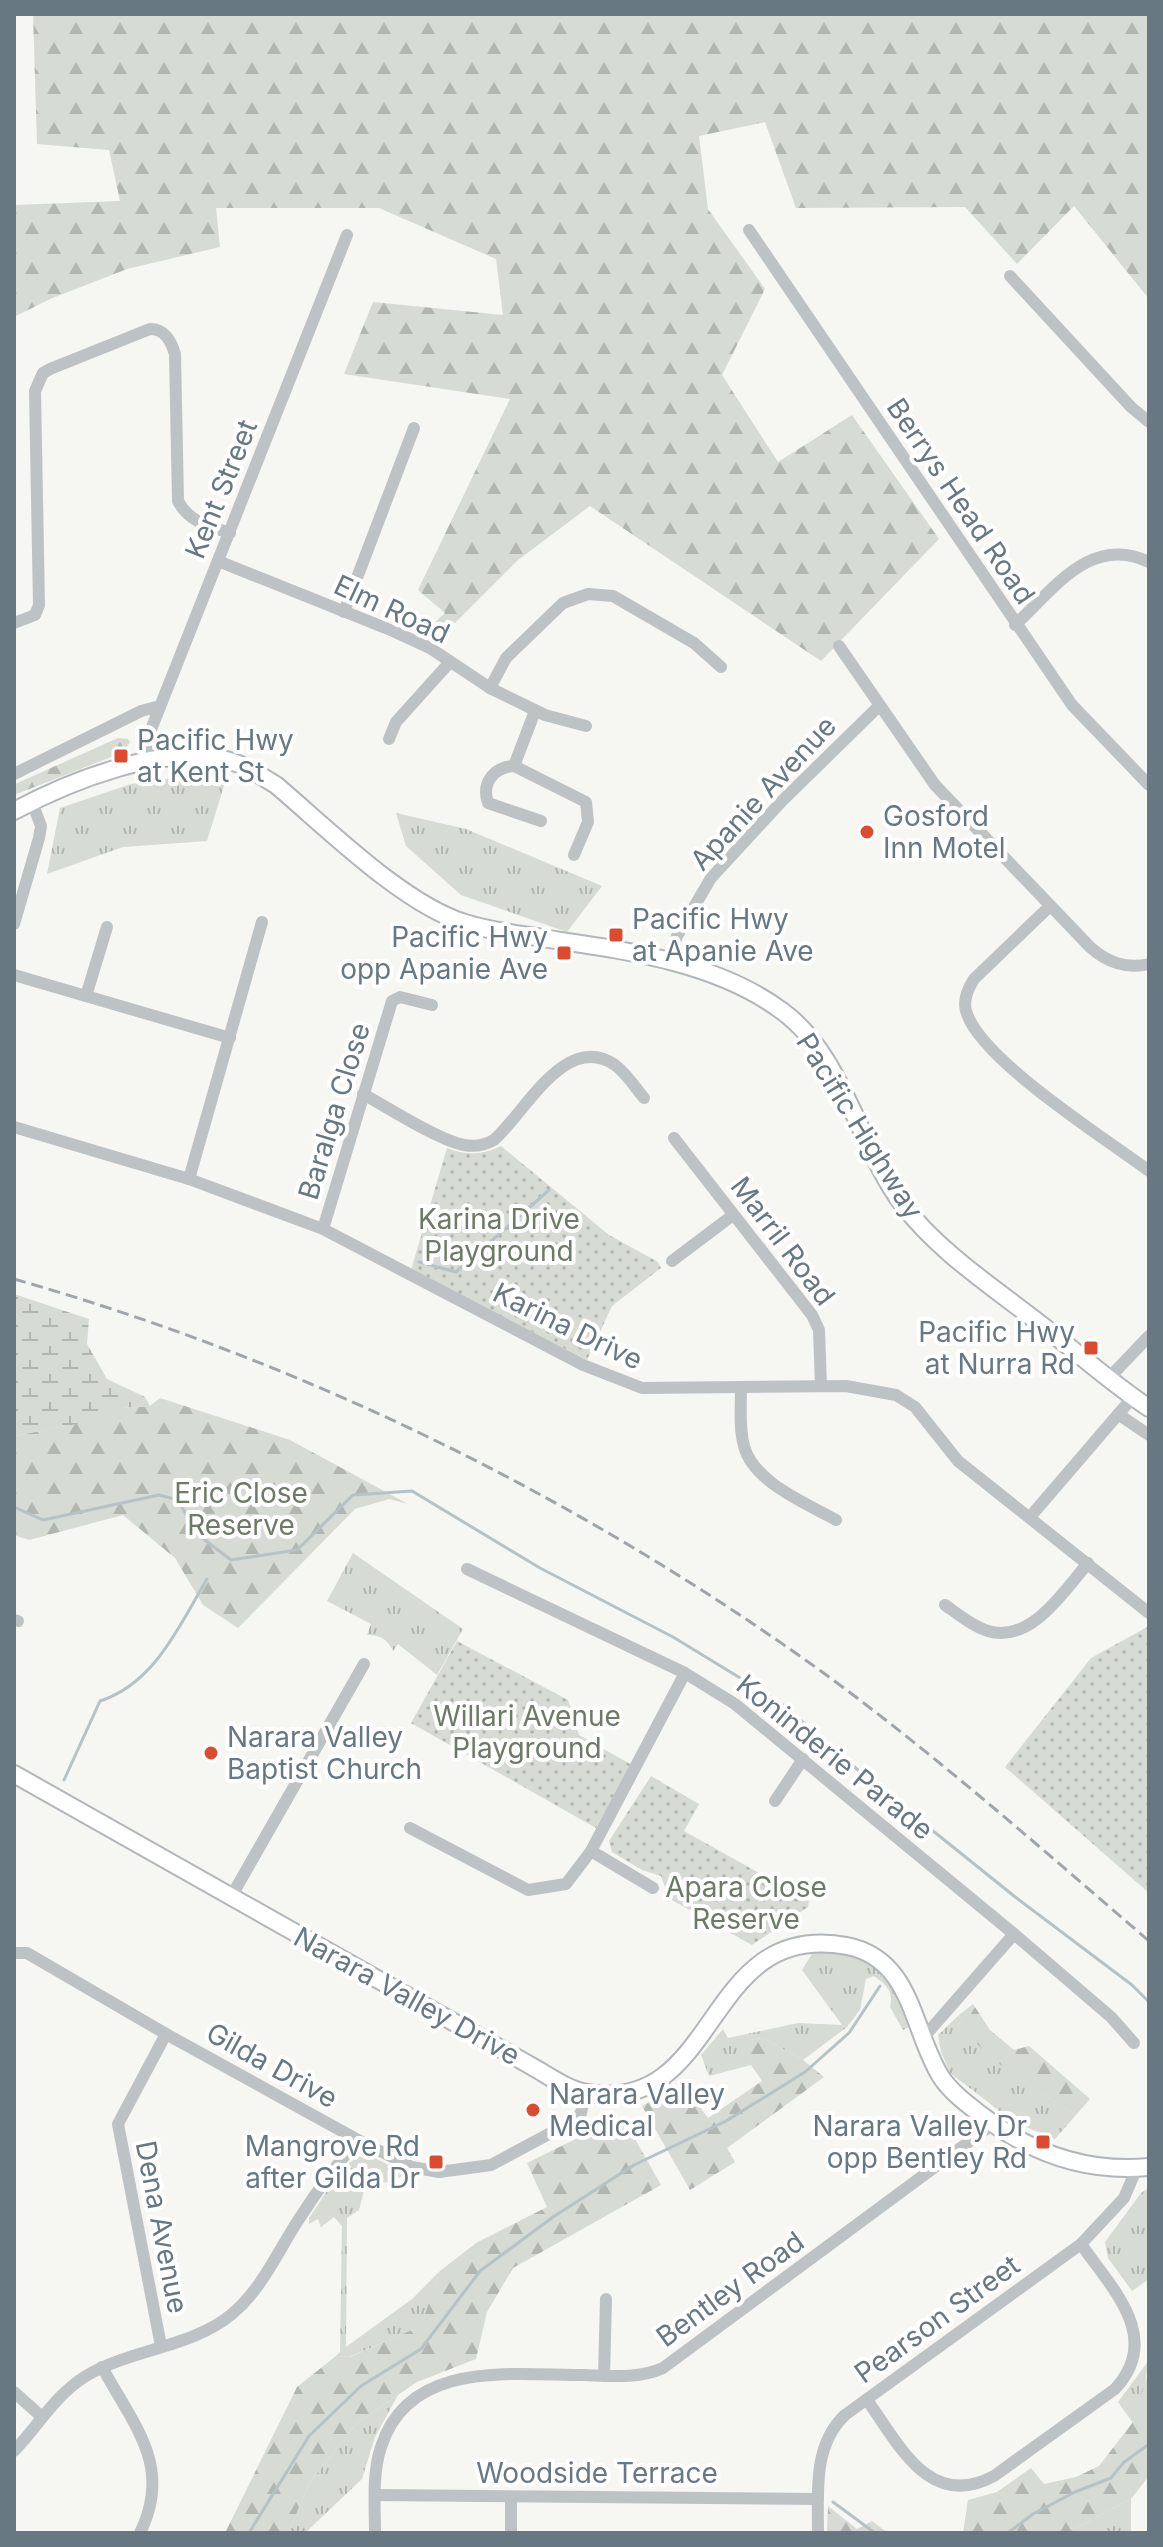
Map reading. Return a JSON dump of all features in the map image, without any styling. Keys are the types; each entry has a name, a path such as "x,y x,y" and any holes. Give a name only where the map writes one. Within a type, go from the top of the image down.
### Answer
{"main road":[{"name":"Pacific Highway","path":"14,811 106,773 147,761 190,757 226,760 276,785 402,890 437,912 465,923 637,953 711,975 745,990 784,1012 824,1058 883,1172 901,1203 921,1226 985,1281 1149,1408"},
{"name":"Narara Valley Drive","path":"14,1774 542,2073 585,2093 621,2093 652,2084 667,2075 692,2048 740,1980 764,1960 791,1949 837,1945 860,1950 893,1973 907,1995 943,2080 993,2124 1026,2144 1059,2158 1095,2166 1141,2167"}],"street":[{"name":"Berrys Head Road","path":"749,230 1072,705 1149,785"},
{"name":"Kent Street","path":"147,761 146,747 160,706 347,235"},
{"path":"1010,276 1131,407 1149,422"},
{"path":"14,623 35,615 39,605 35,391 43,373 58,365 150,329 162,332 171,341 175,354 178,501 193,520 230,533"},
{"path":"344,612 414,428"},
{"path":"1015,625 1083,563 1107,554 1135,556 1149,562"},
{"name":"Elm Road","path":"218,561 430,648 490,688 535,711 586,726"},
{"path":"490,688 506,658 551,614 563,603 588,594 613,596 694,643 721,667"},
{"path":"839,646 944,796 1050,906 1107,960 1129,967 1149,964"},
{"path":"389,739 396,722 450,662"},
{"path":"14,774 141,711 160,706"},
{"name":"Apanie Avenue","path":"668,961 677,936 711,878 782,801 879,706"},
{"path":"514,766 535,711"},
{"path":"541,821 488,803 486,799 492,774 497,769 514,766 586,802 588,822 574,855"},
{"path":"14,924 41,826 32,802"},
{"path":"1050,906 974,979 968,989 966,1012 990,1049 1013,1071 1149,1171"},
{"path":"189,1179 262,922"},
{"path":"86,996 107,927"},
{"path":"14,975 230,1038"},
{"name":"Baralga Close","path":"323,1229 392,1001 400,997 432,1005"},
{"path":"363,1094 452,1141 468,1146 494,1140 550,1076 580,1057 591,1056 615,1065 644,1098"},
{"name":"Karina Drive","path":"14,1127 189,1179 323,1229 613,1379 642,1388 821,1386 873,1389 896,1395 915,1407 958,1461 1149,1613"},
{"name":"Marril Road","path":"674,1138 816,1322 821,1386"},
{"path":"672,1261 733,1215"},
{"path":"1109,1378 1149,1336"},
{"path":"741,1389 743,1443 752,1465 766,1480 836,1520"},
{"path":"1030,1517 1133,1397"},
{"path":"1118,1414 1149,1435"},
{"path":"945,1605 990,1632 1018,1630 1039,1619 1088,1563"},
{"name":"Koninderie Parade","path":"467,1569 685,1673 735,1704 1014,1934 1111,2017 1134,2043"},
{"path":"231,1897 364,1664"},
{"path":"410,1828 528,1890 566,1884 591,1851 685,1673"},
{"path":"775,1801 803,1759"},
{"path":"591,1851 653,1888"},
{"path":"923,2038 1014,1934"},
{"name":"Gilda Drive","path":"14,1953 27,1953 358,2140 424,2170 475,2169 503,2160 568,2125 581,2113 585,2093"},
{"name":"Dena Avenue","path":"161,2346 118,2124 166,2034"},
{"name":"Bentley Road","path":"375,2533 377,2461 388,2430 408,2405 437,2385 482,2375 646,2375 670,2364 993,2124"},
{"path":"14,2451 67,2390 102,2367 216,2325 246,2300 330,2173 358,2140"},
{"name":"Pearson Street","path":"818,2533 821,2459 826,2439 845,2415 1081,2244 1124,2198 1141,2167"},
{"path":"867,2400 921,2472 945,2484 958,2486 983,2482 994,2476 1115,2389 1134,2359 1136,2334 1127,2310 1081,2244"},
{"path":"604,2376 606,2299"},
{"path":"102,2367 148,2453 153,2469 152,2502 140,2533"},
{"path":"14,2392 42,2417"},
{"name":"Woodside Terrace","path":"375,2495 818,2499"},
{"path":"511,2497 511,2533"}],"green space":[{"path":"33,14 1149,14 1149,299 1074,206 1017,264 965,207 796,208 765,122 699,136 708,209 765,289 722,375 778,462 852,415 939,539 821,661 590,506 518,560 446,632 431,626 445,613 418,590 510,399 344,374 373,302 503,315 496,259 379,208 216,208 220,247 127,269 50,299 14,317 14,205 120,201 109,150 37,144"},
{"path":"118,738 130,742 124,752 14,795 15,784"},
{"path":"197,775 226,779 207,841 123,847 47,874 60,808 131,784"},
{"path":"396,813 466,829 602,886 567,932 461,895 406,846"},
{"name":"Karina Drive Playground","path":"501,1146 609,1235 658,1262 661,1268 612,1306 587,1360 411,1270 447,1148 474,1153"},
{"path":"14,1294 89,1319 87,1344 107,1379 145,1397 150,1406 122,1408 103,1419 14,1436"},
{"name":"Eric Close Reserve","path":"160,1398 290,1440 408,1504 389,1499 355,1509 238,1628 203,1605 175,1558 123,1515 29,1540 14,1535 14,1436 96,1420 122,1408 150,1406"},
{"path":"353,1553 463,1629 437,1675 398,1644 393,1651 383,1638 367,1635 371,1624 327,1601"},
{"path":"1149,1626 1149,1893 1005,1767 1091,1658"},
{"name":"Willari Avenue Playground","path":"457,1641 568,1700 579,1735 632,1765 596,1828 411,1723"},
{"name":"Apara Close Reserve","path":"651,1776 699,1804 684,1831 809,1901 808,1907 752,1945 663,1895 665,1887 661,1876 642,1870 612,1852 609,1841"},
{"path":"813,1952 851,1957 877,1970 895,1992 909,2027 903,2030 890,2007 888,1989 874,1976 866,1979 860,2010 847,2027 803,2060 763,2038 749,2040 751,2065 709,2076 701,2055 723,2029 728,2038 798,2023 842,2025 802,1970"},
{"path":"973,2004 990,2030 1014,2050 1029,2046 1090,2099 1076,2115 1008,2071 976,2043 959,2015"},
{"path":"959,2015 965,2029 991,2057 1076,2115 1055,2139 1014,2122 950,2073 938,2035"},
{"path":"763,2038 803,2060 824,2077 727,2148 735,2162 690,2190 642,2106 683,2084 708,2118 762,2081 751,2065 748,2040"},
{"path":"622,2116 661,2185 513,2268 487,2312 476,2359 417,2382 357,2423 310,2482 288,2533 225,2533 297,2387 336,2356 350,2357 421,2326 440,2271 476,2243 547,2207 527,2163"},
{"path":"358,2157 373,2157 406,2174 392,2182 366,2183 359,2210 347,2218 346,2347 412,2299 440,2271 422,2326 349,2357 336,2356 340,2352 342,2226 334,2217 321,2227 318,2219 309,2224 309,2218 343,2167"},
{"path":"1149,2188 1149,2279 1132,2291 1108,2258 1105,2242 1141,2193"},
{"path":"1149,2360 1144,2389 1133,2423 1118,2402"},
{"path":"1149,2370 1149,2476 1131,2499 1066,2533 963,2533 968,2500 997,2492 1031,2468 1044,2484 1076,2477 1099,2466 1133,2422"},
{"path":"398,2395 375,2437 362,2479 305,2533 288,2533 310,2482 357,2423"},
{"path":"1131,2499 1131,2533 1066,2533"},
{"path":"828,2506 857,2529 872,2521 888,2533 827,2533"}],"waterway":[{"path":"419,1262 456,1272 549,1190"},
{"path":"14,1507 43,1520 159,1495 178,1500 197,1534 231,1560 297,1550 353,1495 412,1491 540,1568 673,1637 778,1701 866,1777 1014,1896 1132,1985 1149,2002"},
{"path":"64,1780 100,1701 119,1693 151,1667 175,1634 207,1579"},
{"path":"249,2533 309,2436 361,2386 421,2349 480,2271 553,2217 634,2165 726,2121 805,2072 849,2033 880,1986"},
{"path":"1008,2533 1033,2514 1111,2478 1123,2463 1149,2444"},
{"path":"833,2502 875,2533"}],"railway":[{"path":"14,1279 229,1351 334,1394 437,1441 636,1549 732,1610 867,1706 990,1804 1149,1941"}],"place":[{"name":"Pacific Hwy at Kent St","path":"121,756"},
{"name":"Gosford Inn Motel","path":"867,832"},
{"name":"Pacific Hwy at Apanie Ave","path":"616,935"},
{"name":"Pacific Hwy opp Apanie Ave","path":"564,953"},
{"name":"Pacific Hwy at Nurra Rd","path":"1091,1348"},
{"name":"Narara Valley Baptist Church","path":"211,1753"},
{"name":"Narara Valley Medical","path":"533,2110"},
{"name":"Narara Valley Dr opp Bentley Rd","path":"1043,2142"},
{"name":"Mangrove Rd after Gilda Dr","path":"436,2162"}]}
